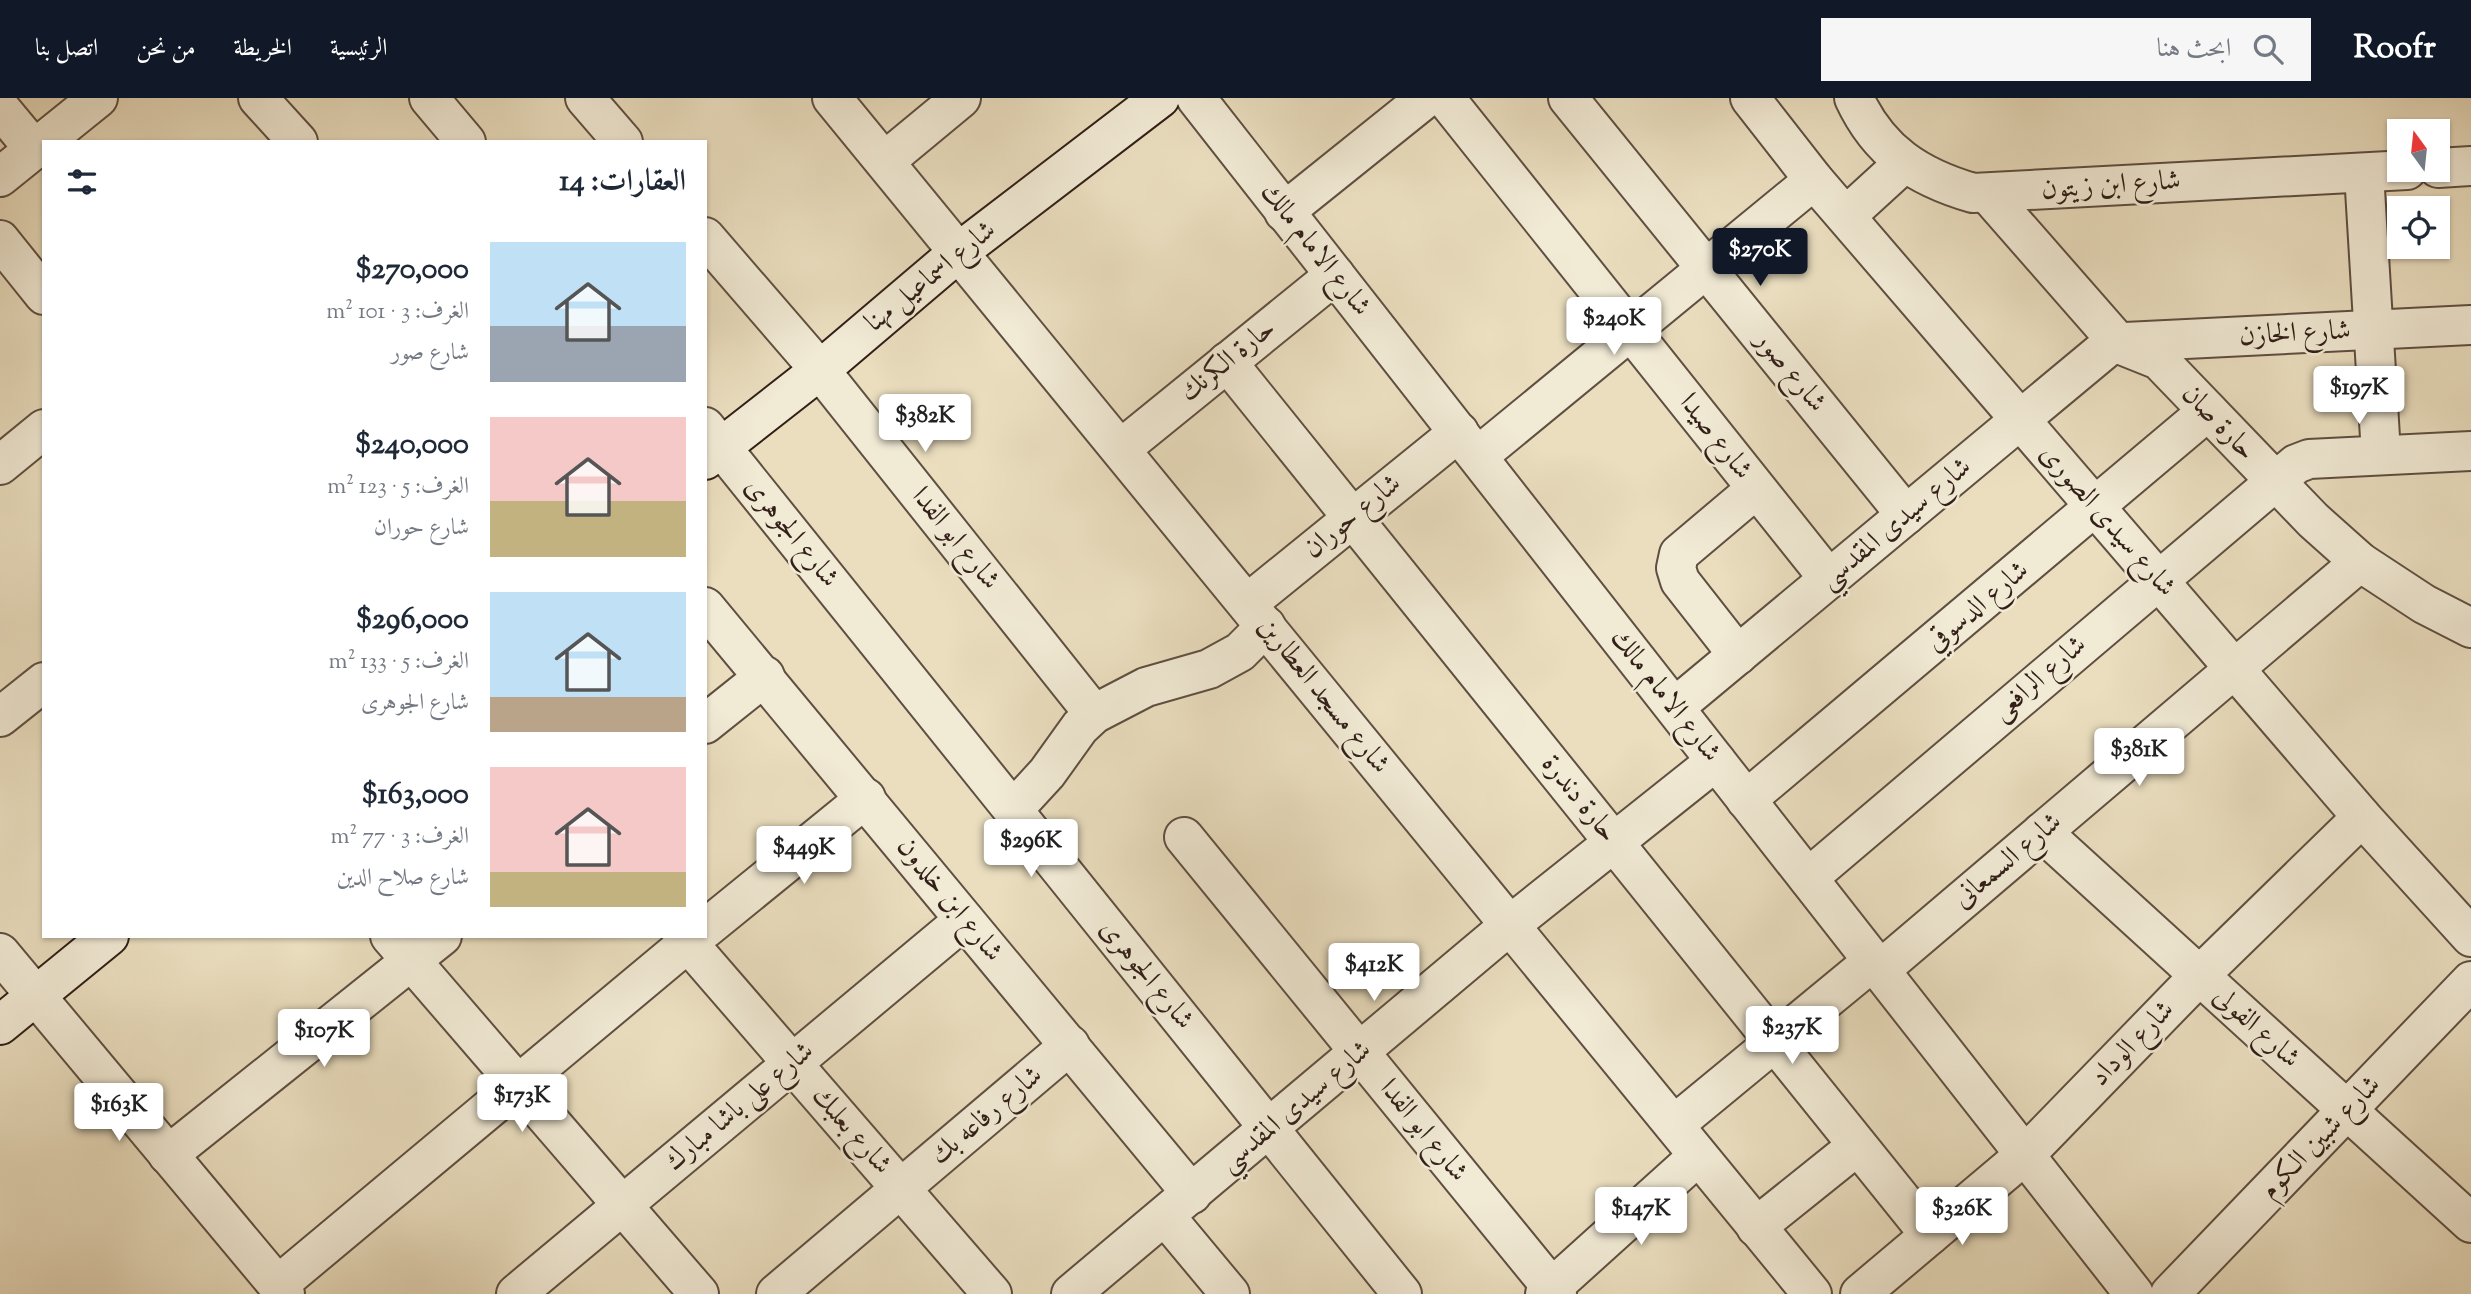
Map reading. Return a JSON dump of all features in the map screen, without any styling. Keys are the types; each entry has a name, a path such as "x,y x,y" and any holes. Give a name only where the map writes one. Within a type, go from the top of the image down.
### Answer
{"street":[{"path":"45,140 98,98"},
{"path":"258,98 296,140"},
{"path":"429,98 464,140"},
{"path":"585,98 621,140"},
{"name":"شارع مسجد العطارين","path":"832,98 1122,448 1812,1294"},
{"path":"885,161 961,98"},
{"name":"شارع اسماعيل مهنا","path":"711,445 820,370 960,251 1160,98"},
{"name":"شارع الامام مالك","path":"1196,98 2134,1294"},
{"path":"1284,212 1426,98"},
{"name":"شارع صيدا","path":"1445,98 1829,579"},
{"name":"شارع صور","path":"1568,98 1906,515"},
{"name":"شارع سيدى الصورى","path":"1751,98 1814,180 2362,817 2471,937"},
{"name":"شارع ابن زيتون","path":"1854,98 1875,134 1904,163 1936,182 1973,193 2387,171"},
{"path":"0,108 34,149"},
{"path":"0,177 42,143"},
{"path":"1846,216 1904,163"},
{"path":"2450,167 2471,166"},
{"path":"2364,173 2381,454"},
{"name":"شارع حوران","path":"1094,714 1146,687 1175,681 1209,669 1240,652 1257,615 1352,517 1468,444 1630,330 1814,180"},
{"name":"حارة صان","path":"1988,194 2118,341 2154,356 2273,480 2360,562 2424,604 2471,628"},
{"name":"شارع ابو الفدا","path":"707,239 820,370 1094,714"},
{"path":"0,240 42,292"},
{"name":"حارة الكرنك","path":"1122,448 1335,275"},
{"name":"شارع الخازن","path":"2118,341 2471,325"},
{"name":"شارع سيدى المقدسي","path":"1675,707 2118,341"},
{"name":"حارة دندرة","path":"1227,362 1930,1235"},
{"name":"شارع الدسوقي","path":"1746,800 2208,411"},
{"path":"0,465 42,431"},
{"name":"شارع الجوهرى","path":"711,445 1013,810 1402,1294"},
{"name":"شارع الرافعى","path":"1808,878 2273,480 2296,464 2309,459 2471,451"},
{"path":"1738,655 1680,580 1676,568 1679,554 1756,489"},
{"name":"شارع السمعانى","path":"1674,1125 1774,1041 1876,965 2042,832 2360,562"},
{"name":"شارع ابن خلدون","path":"707,609 1070,1045 1179,1205 1230,1294"},
{"path":"707,722 765,676"},
{"path":"0,717 42,684"},
{"path":"1013,810 1047,773 1080,727 1094,714"},
{"name":"شارع سيدى المقدسي","path":"1072,1294 1270,1130 1510,925 1716,761"},
{"path":"707,925 866,798"},
{"name":"شارع الوداد","path":"1860,1294 2026,1154 2199,976 2362,817"},
{"name":"شارع الفولى","path":"2042,832 2471,1223"},
{"name":"شارع ابو الفدا","path":"1184,837 1551,1292"},
{"name":"شارع على باشا مبارك","path":"516,1294 964,920"},
{"path":"0,1025 107,938"},
{"path":"168,1155 401,948 435,938"},
{"path":"0,953 282,1290 691,938"},
{"name":"شارع بعلبك","path":"695,938 792,1063 992,1294"},
{"path":"401,948 699,1294"},
{"name":"شارع شبين الكوم","path":"2170,1294 2471,981"},
{"name":"شارع رفاعه بك","path":"776,1294 1070,1045"},
{"path":"1756,1227 1857,1146"},
{"path":"1551,1292 1698,1156"}]}
